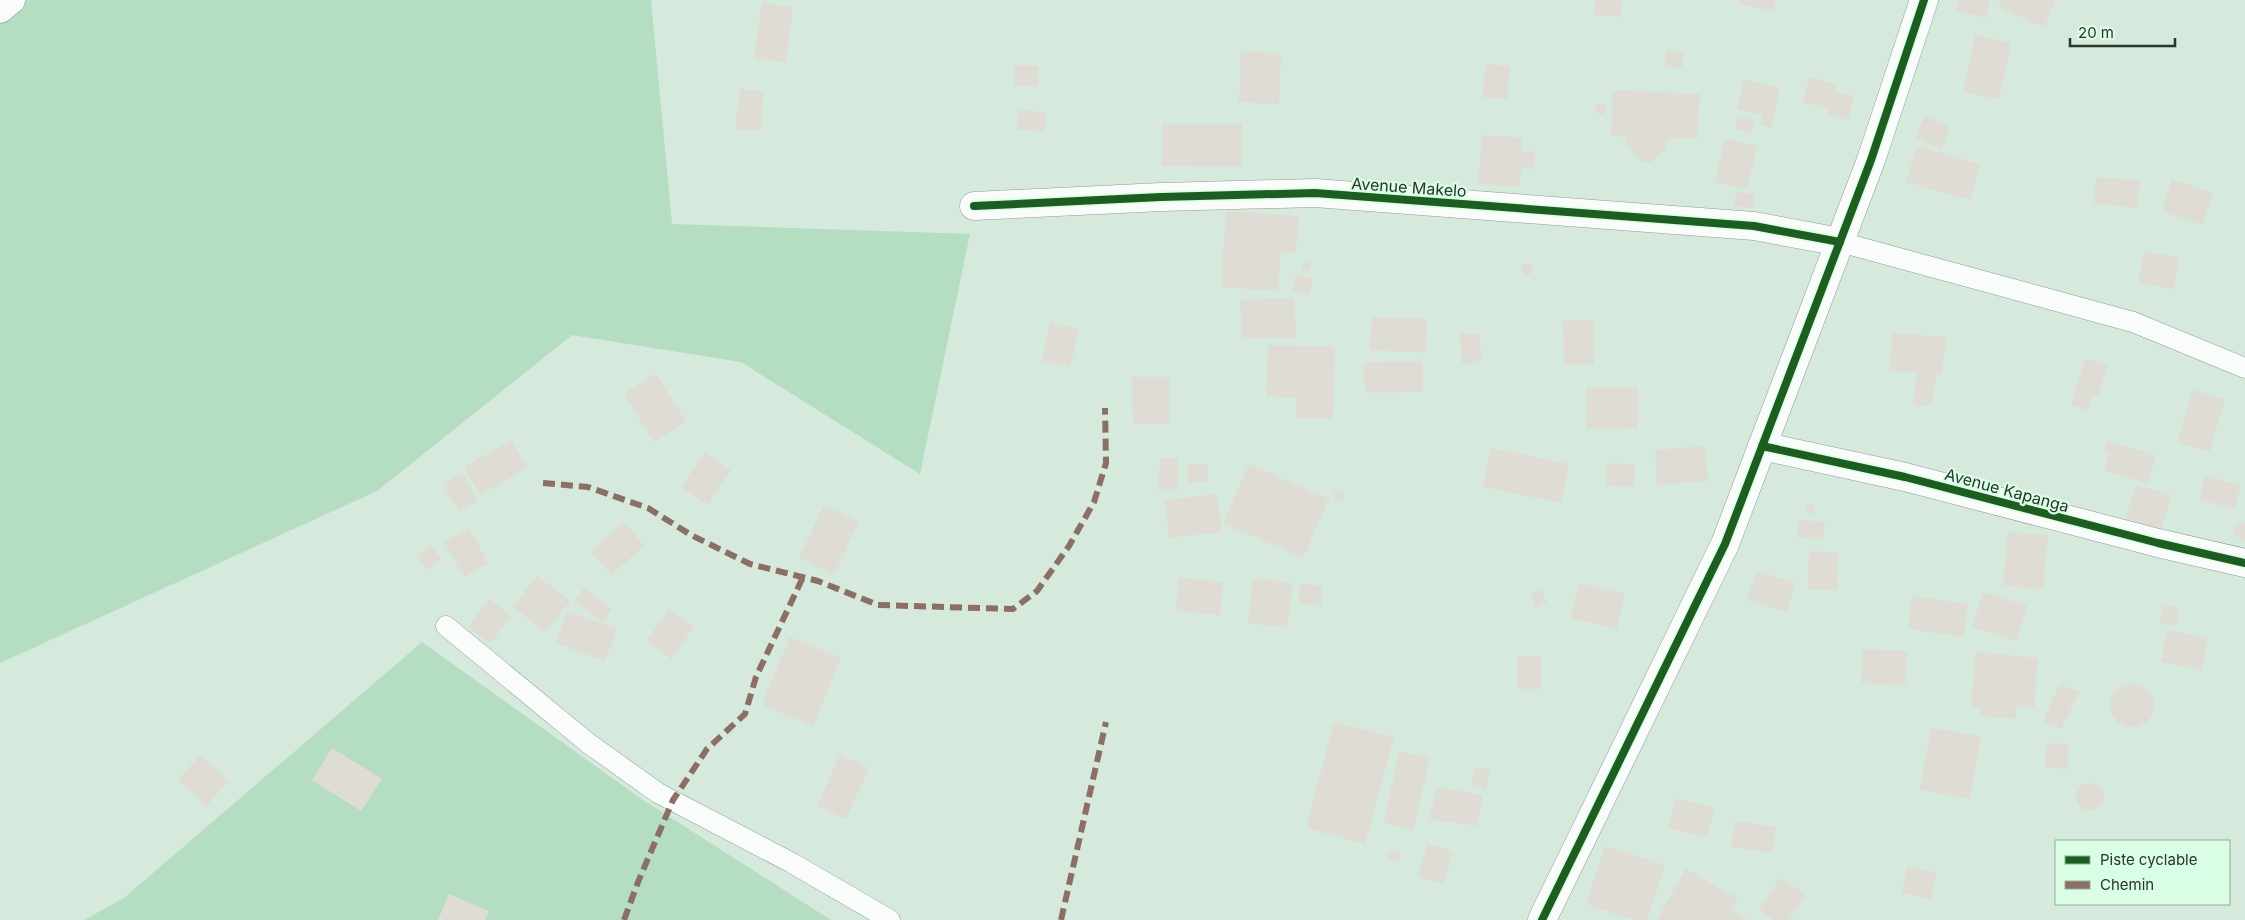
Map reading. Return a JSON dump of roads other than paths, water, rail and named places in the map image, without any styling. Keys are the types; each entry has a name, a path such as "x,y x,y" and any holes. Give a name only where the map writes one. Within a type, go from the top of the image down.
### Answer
{"street":[{"path":"0,9 11,0"},
{"path":"1542,920 1725,544 1871,160 1924,0"},
{"name":"Avenue Makelo","path":"974,206 1161,197 1315,193 1754,226 1840,242"},
{"name":"Avenue Kapanga","path":"1762,446 1905,477 2158,543 2245,563"}],"lane":[{"path":"1840,242 2133,322 2245,368"},
{"path":"446,626 588,743 658,793 775,853 890,920"}]}
